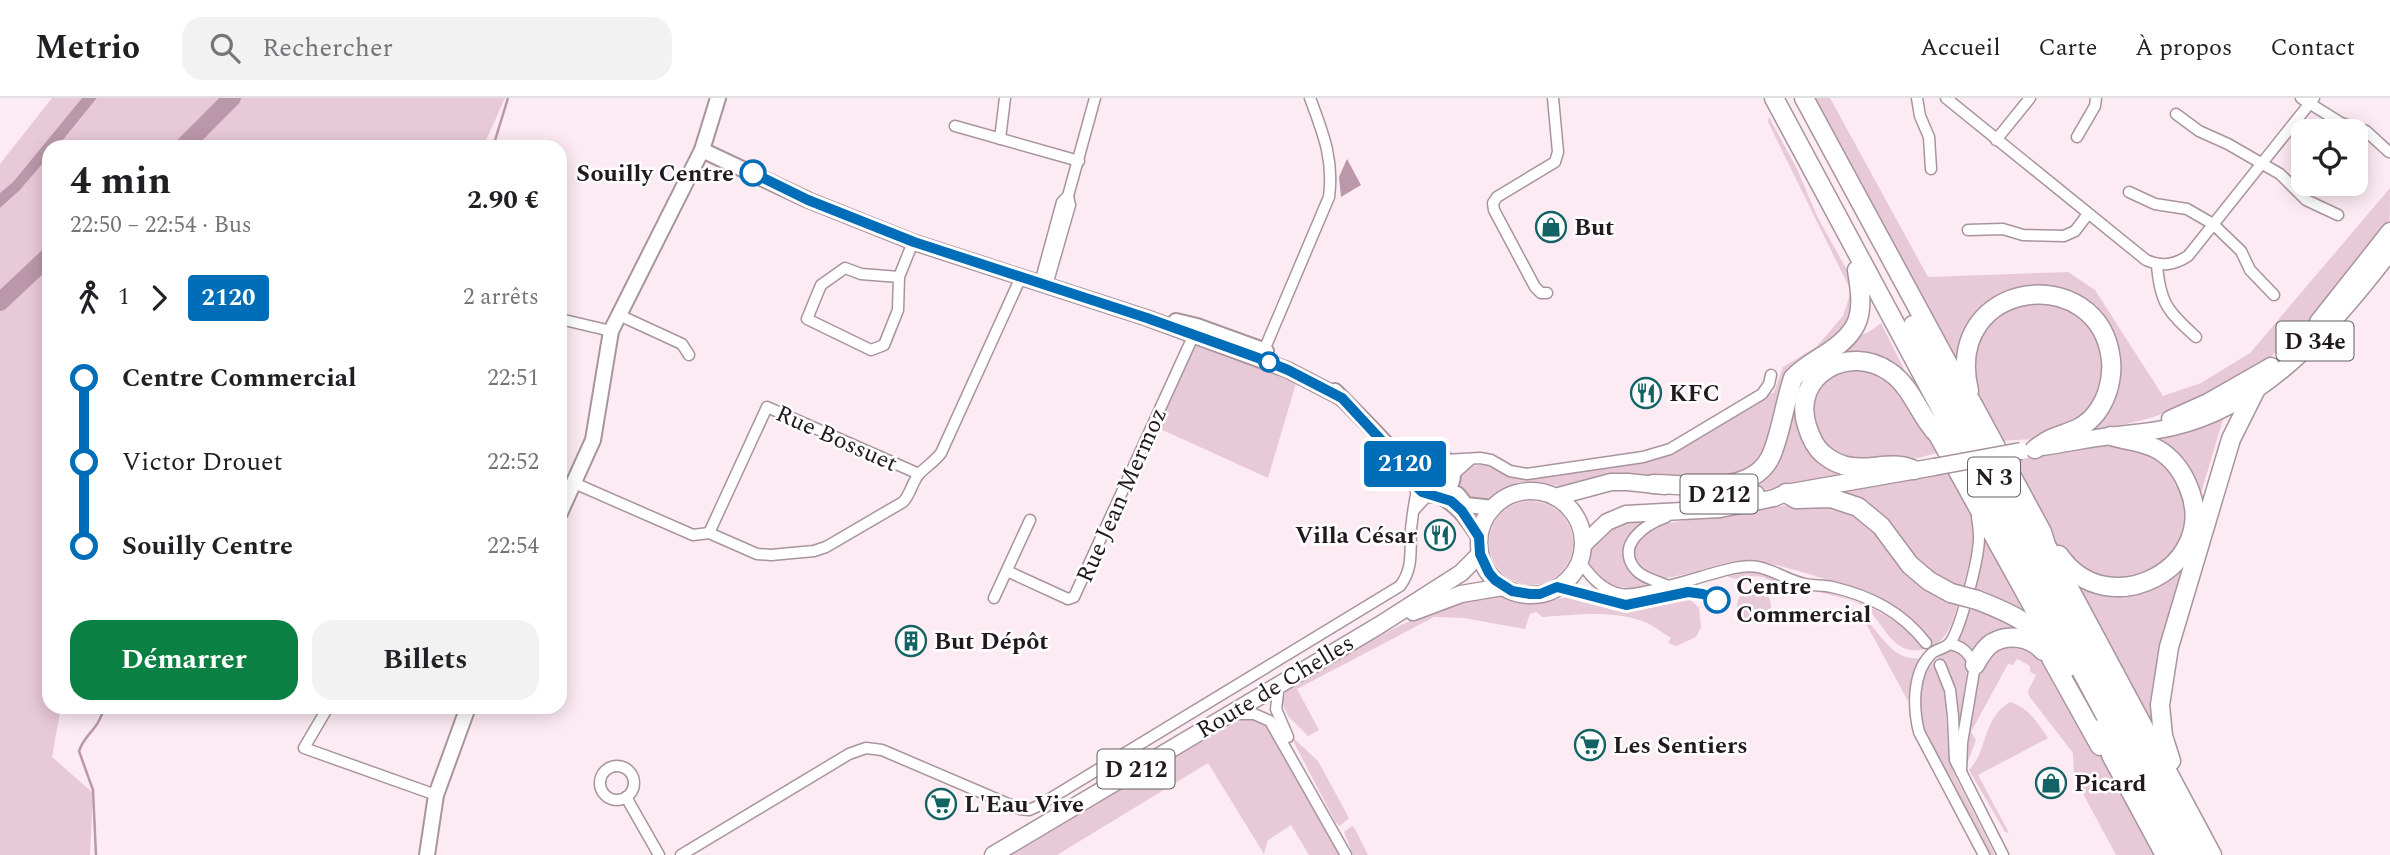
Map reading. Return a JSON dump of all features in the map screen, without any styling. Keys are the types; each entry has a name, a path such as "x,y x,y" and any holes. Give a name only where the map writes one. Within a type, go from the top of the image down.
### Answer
{"highway":[{"path":"1804,98 1959,386 1971,401"},
{"path":"1781,100 1781,126 1937,426 1938,435"},
{"name":"N 3","path":"1781,100 2118,739 2183,855"},
{"name":"N 3","path":"1781,100 2198,855"},
{"path":"1653,484 1729,485 1746,480 1760,471 1772,454 1793,378 1800,370 1839,346 1852,333 1860,317 1861,292 1857,270"},
{"path":"2028,450 2052,438 2080,429 2092,418 2105,399 2111,376 2110,353 2101,329 2083,310 2059,297 2042,294 2021,296 1997,306 1974,332 1965,355 1965,374 1971,401 2042,532 2062,559 2084,578 2106,587 2129,587 2150,581 2171,568 2187,544 2227,423 2238,400 2252,385"},
{"path":"1914,470 1903,465 1863,470 1842,465 1822,453 1810,435 1803,414 1805,394 1815,378 1829,367 1853,360 1870,361 1890,372 1910,391 1978,505 2165,855"},
{"path":"2182,798 2161,723 2164,667 2231,439 2252,385"},
{"path":"2111,436 2123,440 2137,440 2166,455 2181,472 2189,489 2194,518"},
{"path":"1786,493 1796,499 1831,498 1858,508 1881,526 1910,565 1928,581 1951,593 2008,613 2030,627 2049,648 2051,657 2103,752 2111,755"},
{"path":"2042,532 2046,545 2212,855"},
{"path":"1975,665 1991,643 2008,638 2029,639 2051,657"}],"main road":[{"name":"D 34e","path":"2252,385 2288,354 2321,320 2390,231"},
{"name":"D 34e","path":"2111,436 2170,419 2252,385 2290,365 2325,331 2390,252"},
{"name":"D 34e","path":"2028,450 2176,427 2238,400"},
{"name":"D 212","path":"1555,497 1611,482 1653,484 1716,494 1786,493 2028,450"},
{"path":"1522,492 1542,492 1555,497 1568,507 1578,521 1581,553 1571,576 1549,591 1530,594 1503,587 1489,573 1480,554 1479,537 1482,526 1493,508 1509,496 1522,492"},
{"name":"D 212","path":"1581,553 1606,522 1615,517 1642,512 1720,509 1786,493"},
{"name":"Route de Chelles","path":"993,855 1378,626 1461,573 1480,554"},
{"name":"Route de Chelles","path":"1378,626 1461,594 1503,587"}],"street":[{"path":"567,497 593,440 611,331 702,150 718,98"},
{"path":"1000,139 1005,98"},
{"path":"1043,284 1070,205 1068,196 1095,98"},
{"path":"1262,355 1329,197 1332,175 1328,147 1310,98"},
{"path":"1547,293 1541,293 1535,287 1494,210 1493,203 1497,197 1555,162 1558,152 1553,98"},
{"path":"1917,98 1920,116 1929,137 1931,169"},
{"path":"1946,98 2146,260 2157,265 2176,264 2188,256 2308,100 2341,123 2366,131 2389,152"},
{"path":"1997,139 2031,98"},
{"path":"2077,137 2095,106 2096,98"},
{"path":"2176,114 2199,131 2228,144 2280,174 2306,200 2338,215"},
{"path":"955,126 1079,160"},
{"path":"702,150 808,200 914,242 1147,318 1195,331 1262,355 1342,398 1395,452 1424,488 1451,501 1462,511 1479,537"},
{"path":"2129,192 2155,204 2187,209 2213,224 2241,251 2250,271 2274,295"},
{"path":"1968,230 2003,229 2023,235 2064,236 2075,231 2088,214"},
{"path":"899,277 860,274 845,268 821,285 807,319 871,350 884,345 898,310 899,277 914,242"},
{"path":"2157,265 2162,299 2176,319 2196,337"},
{"path":"574,483 692,535 709,533 758,554 814,551 826,547 903,502 909,496 919,474 933,464 941,453 1021,277"},
{"path":"619,315 682,344 689,355"},
{"path":"567,321 611,331"},
{"name":"Rue Jean Mermoz","path":"1007,571 1068,599 1074,597 1195,331"},
{"path":"1395,452 1421,460 1434,455 1446,460 1480,458 1491,460 1510,471 1528,474 1643,457 1670,449 1762,394 1769,384 1770,375"},
{"name":"Rue Bossuet","path":"709,533 767,407 919,474"},
{"path":"1424,488 1448,489 1452,480 1471,459"},
{"path":"681,855 849,754 866,748 882,750 1020,809 1030,810 1038,806 1399,586 1407,577 1412,561 1411,523 1424,488 1421,460"},
{"path":"1446,460 1452,467 1452,480 1458,496 1466,505 1493,508"},
{"path":"1949,644 1963,608 1978,553 1979,526 1969,493"},
{"path":"1667,585 1636,570 1630,549 1638,532 1644,527 1679,511"},
{"path":"995,598 1030,520"},
{"path":"1581,553 1592,578 1617,593 1632,593 1738,567 1763,566 1804,584 1829,586 1871,598 1895,611 1926,643"},
{"path":"1961,775 1962,743 1975,665 1969,654 1960,646 1949,644 1931,654 1922,669 1915,690 1914,715 1919,732 1984,855"},
{"path":"1940,665 1950,690 1955,760 2003,855"},
{"path":"1280,683 1276,709 1282,725 1348,855"},
{"path":"324,714 304,748 436,794"},
{"path":"427,855 436,794 465,714"},
{"path":"1227,715 1254,714 1270,721 1348,855"},
{"path":"626,797 659,855"}],"shaded area":[{"path":"52,98 82,98 48,140 42,140 42,147 13,182 0,193 0,164"},
{"path":"82,98 97,98 63,140 48,140"},
{"path":"97,98 505,98 486,140 63,140"},
{"path":"1812,98 1830,98 1928,277 2068,272 2095,290 2163,396 2201,383 2250,353 2390,188 2389,225 2309,322 2239,379 2165,413 2140,421 2090,429 2116,384 2096,315 2024,289 1960,348 1959,364 1956,363"},
{"path":"1769,117 1797,169 1818,218 1857,288 1858,307 1842,338 1792,371 1764,457 1739,479 1565,487 1521,482 1479,500 1462,492 1462,477 1466,469 1475,465 1514,477 1531,478 1649,461 1680,449 1774,392 1783,367 1816,347 1843,316 1851,291 1768,122"},
{"path":"42,147 42,164 0,208 0,193 13,182"},
{"path":"1347,159 1361,185 1341,197 1339,177"},
{"path":"42,164 42,714 60,714 52,757 93,793 90,855 0,855 0,208"},
{"path":"2021,300 2067,304 2098,333 2106,376 2098,400 2082,420 2062,432 2032,439 2001,441 1978,400 1968,375 1980,329"},
{"path":"1881,323 1909,379 1885,366 1822,368 1801,431 1852,474 1811,483 1737,493 1750,484 1803,374"},
{"path":"1194,343 1296,383 1268,478 1156,427"},
{"path":"1854,365 1893,380 1940,452 1911,460 1854,465 1813,436 1812,390 1822,378"},
{"path":"2224,416 2202,490 2197,500 2146,436"},
{"path":"2120,443 2141,447 2174,470 2188,498 2187,532 2160,570 2118,582 2081,572 2059,550 2013,461 2092,445"},
{"path":"1952,470 1967,503 1973,528 1971,555 1962,590 1935,579 1834,491"},
{"path":"1531,501 1547,504 1566,520 1573,543 1570,559 1554,578 1531,585 1515,582 1496,566 1489,543 1492,527 1508,508"},
{"path":"1810,502 1844,505 1959,599 1943,639 1929,648 1903,648 1863,606 1816,591 1817,589 1861,604 1874,610 1900,625 1922,647 1931,642 1899,608 1863,592 1774,564 1744,560 1666,578 1645,571 1634,561 1632,555 1637,540 1655,525"},
{"path":"1651,518 1635,530 1626,547 1646,585 1625,588 1604,581 1591,566 1589,557 1592,546 1615,520"},
{"path":"1984,539 1993,548 2009,582 2034,620 1970,592"},
{"path":"2186,557 2158,743 2070,575 2101,590"},
{"path":"1738,571 1773,574 1790,584 1779,585 1757,576 1736,579 1727,576"},
{"path":"1754,589 1766,594 1771,606 1766,618 1754,623 1742,618 1737,606 1742,594"},
{"path":"1498,595 1529,604 1574,595 1625,608 1679,596 1688,597 1699,608 1701,627 1696,637 1676,646 1668,643 1671,638 1650,625 1622,616 1595,614 1542,617 1536,612 1530,614 1525,629 1464,618 1434,617 1297,689 1319,730 1308,736 1288,716 1282,703 1286,691 1368,642 1433,611 1466,600"},
{"path":"1974,603 2024,632 1975,657 1966,645 1953,640 1965,611 1973,610"},
{"path":"1848,607 1867,620 1899,654 1910,658 1923,658 1914,673 1908,701 1863,618"},
{"path":"2012,642 2044,658 2114,774 2157,855 2116,855 2074,777 2073,753 2029,696 2028,691 2036,675 2030,672 2030,666 2017,659 2013,665 2008,664 1971,732 1976,740 1967,764 1965,753 1975,682 1988,652"},
{"path":"1954,647 1968,659 1959,742 1945,666 1941,660 1934,665 1945,695 1948,747 1953,772 1995,855 1989,855 1919,719 1921,685 1928,668 1946,650"},
{"path":"2010,702 2027,712 2048,738 1978,775 2009,833 2005,832 1969,770 1980,753 1994,717"},
{"path":"1247,716 1271,725 1343,855 1309,855 1291,825 1268,840 1264,854 1208,763 1057,855 1006,855"},
{"path":"1290,735 1318,761 1349,818 1340,826 1336,823"},
{"path":"1352,826 1368,855 1353,855 1344,832"}],"waterway":[{"path":"190,140 232,98"},
{"path":"495,140 508,98"},
{"path":"0,302 42,263"},
{"path":"96,855 93,790 79,751 102,714"}],"bus line":[{"name":"2120","path":"753,173 808,200 914,242 1147,318 1261,359 1342,398 1395,452 1422,492 1451,501 1462,511 1479,537 1483,564 1495,580 1512,591 1540,594 1557,587 1626,605 1688,592 1717,600"}],"place":[{"name":"Souilly Centre","path":"753,173"},
{"name":"But","path":"1551,227"},
{"name":"KFC","path":"1646,393"},
{"name":"Villa César","path":"1440,535"},
{"name":"Centre Commercial","path":"1717,600"},
{"name":"But Dépôt","path":"911,641"},
{"name":"Les Sentiers","path":"1590,745"},
{"name":"Picard","path":"2051,783"},
{"name":"L'Eau Vive","path":"941,804"}]}
